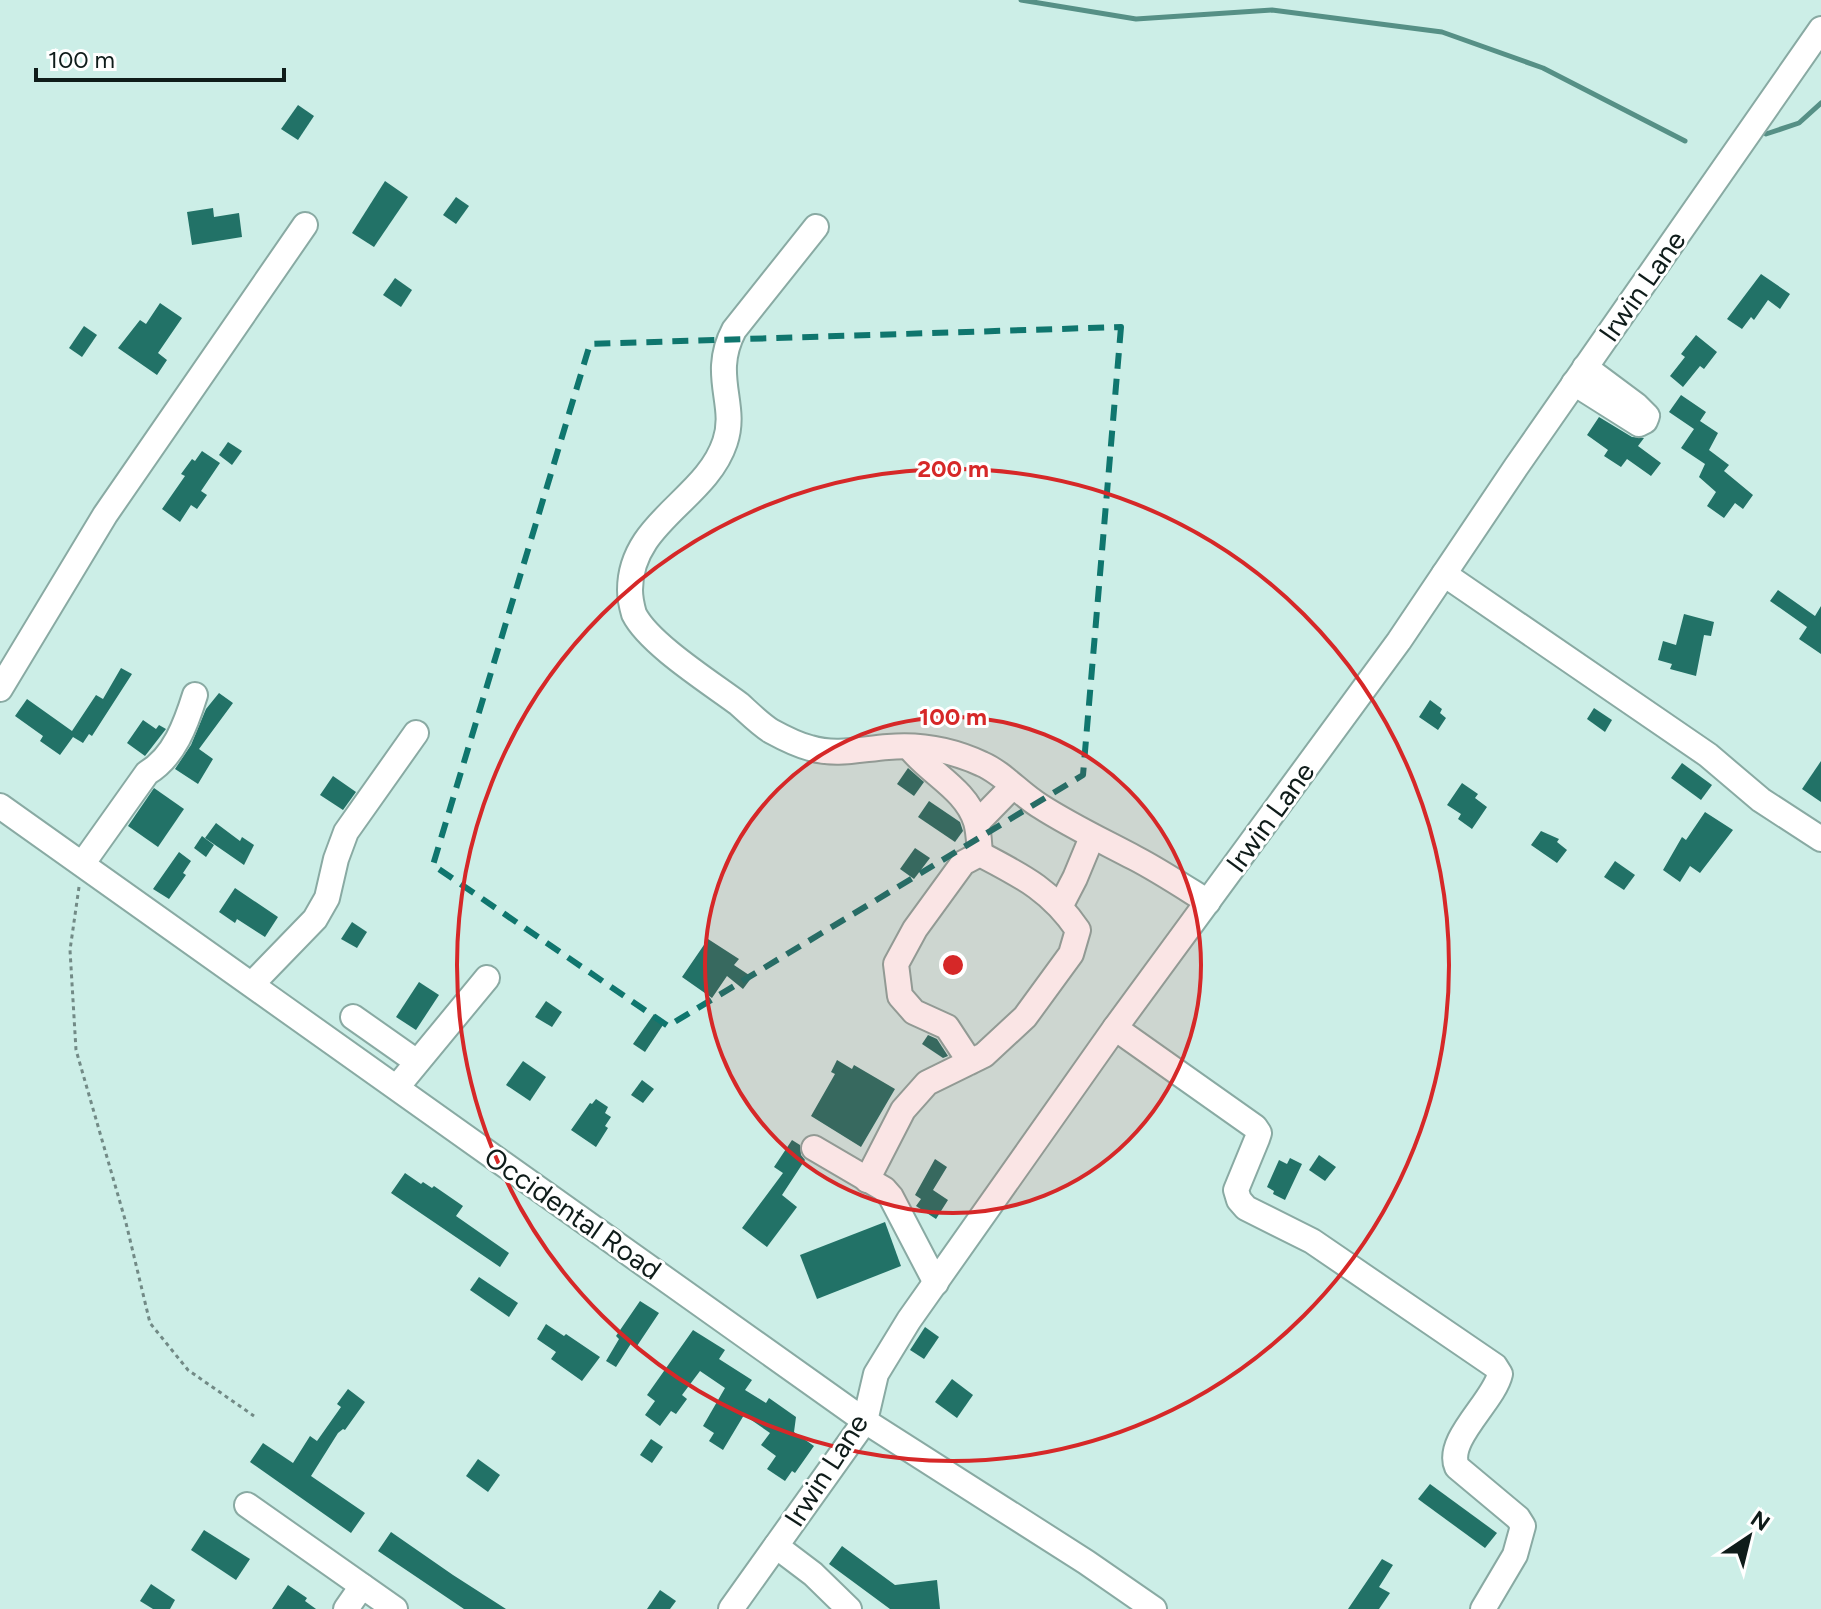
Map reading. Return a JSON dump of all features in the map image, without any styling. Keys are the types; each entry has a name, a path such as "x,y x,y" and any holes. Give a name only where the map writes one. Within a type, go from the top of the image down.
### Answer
{"street":[{"name":"Irwin Lane","path":"731,1609 865,1421 876,1374 909,1320 1115,1028 1399,641 1821,29"},
{"path":"0,689 105,515 305,225"},
{"path":"816,227 734,330 725,347 722,370 727,439 708,474 655,527 636,556 630,592 634,613 650,634 771,731 809,748 843,753 890,747 929,747 960,755 987,766 1038,805 1092,837 1134,857 1208,902"},
{"path":"1444,574 1708,755 1761,800 1821,839"},
{"path":"83,863 147,773 161,765 187,724 195,695"},
{"path":"252,984 315,919 327,898 346,832 416,733"},
{"path":"909,747 967,804 977,823 980,854"},
{"path":"977,823 1013,786"},
{"name":"Occidental Road","path":"0,806 865,1421 1154,1609"},
{"path":"1061,905 1092,837"},
{"path":"867,1180 903,1110 927,1083 984,1055 1025,1017 1071,954 1078,930 1061,905 1021,876 980,854"},
{"path":"970,1062 947,1027 914,1012 900,996 896,964 915,929 963,863 980,854"},
{"path":"397,1087 487,978"},
{"path":"353,1017 417,1062"},
{"path":"1115,1028 1257,1130 1257,1139 1236,1190 1246,1208 1312,1241 1495,1366 1500,1374 1498,1384 1469,1425 1454,1461 1523,1526 1515,1555 1483,1609"},
{"path":"814,1148 891,1197 936,1283"},
{"path":"247,1505 395,1609"},
{"path":"776,1546 813,1574 849,1609"},
{"path":"346,1609 362,1586"}],"path":[{"path":"83,863 70,950 76,1050 126,1223 150,1323 188,1370 254,1416"}],"highlighted area":[{"path":"1121,327 1083,775 668,1026 433,865 590,344"}],"building":[{"path":"298,105 314,116 298,140 281,129"},
{"path":"385,181 408,197 374,247 352,233"},
{"path":"456,197 469,206 456,224 443,215"},
{"path":"213,208 214,217 239,213 242,237 192,245 187,212"},
{"path":"1761,274 1790,294 1780,309 1768,300 1754,320 1751,317 1742,329 1727,319"},
{"path":"395,278 412,290 401,307 383,295"},
{"path":"160,303 182,318 158,353 167,360 157,375 118,348 140,320 146,324"},
{"path":"84,326 97,335 82,357 69,348"},
{"path":"1696,335 1717,352 1704,369 1700,366 1683,387 1670,376 1685,357 1681,354"},
{"path":"1681,395 1706,412 1700,421 1718,433 1709,450 1729,465 1724,471 1753,495 1743,509 1735,503 1724,518 1707,506 1716,492 1699,477 1705,464 1681,448 1694,429 1669,412"},
{"path":"1599,417 1632,437 1644,438 1638,446 1661,463 1651,476 1627,459 1621,467 1604,456 1608,450 1587,435"},
{"path":"228,442 242,451 232,465 219,455"},
{"path":"202,451 220,463 201,491 207,495 197,509 191,505 180,522 162,509 185,476 181,474"},
{"path":"1778,590 1815,616 1821,606 1821,654 1799,639 1807,627 1770,601"},
{"path":"1684,614 1714,622 1711,636 1704,635 1696,676 1670,669 1672,664 1658,660 1663,641 1676,645"},
{"path":"121,668 132,674 92,736 89,734 83,743 73,737 60,755 40,741 43,736 15,716 27,699 72,731 96,695 103,699"},
{"path":"219,693 233,703 199,749 213,759 198,784 175,769 191,745 206,709"},
{"path":"1430,700 1442,709 1440,713 1446,718 1438,730 1419,717"},
{"path":"1594,708 1612,720 1605,732 1587,719"},
{"path":"143,720 156,729 159,725 166,729 145,756 127,743"},
{"path":"1821,761 1821,802 1802,789"},
{"path":"1682,763 1712,785 1701,800 1671,778"},
{"path":"908,768 924,782 914,796 897,784"},
{"path":"333,776 356,792 343,810 320,795"},
{"path":"1462,783 1478,794 1475,798 1487,807 1472,829 1458,819 1461,814 1447,805"},
{"path":"154,788 184,809 158,847 128,826"},
{"path":"929,801 960,822 963,831 955,842 918,817"},
{"path":"1705,812 1733,830 1700,873 1690,866 1680,882 1663,870 1682,837 1686,840"},
{"path":"216,823 240,841 242,837 254,845 244,865 205,838"},
{"path":"1541,831 1559,839 1557,842 1567,850 1557,863 1531,845"},
{"path":"202,836 214,845 206,857 194,848"},
{"path":"915,848 930,858 914,879 900,869"},
{"path":"179,852 191,861 183,873 186,875 169,899 153,889"},
{"path":"1615,861 1635,875 1624,890 1604,877"},
{"path":"235,888 278,917 265,937 237,919 235,923 219,912"},
{"path":"352,922 367,932 357,948 341,939"},
{"path":"708,939 739,959 734,965 752,977 743,989 727,976 712,998 682,977"},
{"path":"419,982 439,995 416,1030 396,1017"},
{"path":"546,1001 562,1012 552,1027 535,1017"},
{"path":"654,1014 665,1022 645,1052 633,1044"},
{"path":"928,1035 937,1039 948,1056 943,1058 922,1044"},
{"path":"837,1060 852,1069 854,1065 895,1089 861,1147 811,1116 835,1074 831,1072"},
{"path":"523,1061 546,1077 530,1101 506,1085"},
{"path":"642,1080 654,1089 643,1103 631,1095"},
{"path":"596,1099 608,1107 605,1113 611,1117 596,1147 571,1130"},
{"path":"792,1140 800,1145 805,1160 782,1195 797,1207 767,1247 742,1228 783,1173 774,1167"},
{"path":"1319,1155 1336,1167 1325,1181 1309,1170"},
{"path":"1290,1158 1302,1164 1285,1200 1267,1187 1279,1160 1287,1164"},
{"path":"935,1159 947,1167 933,1190 948,1200 936,1219 916,1206 921,1199 915,1195"},
{"path":"405,1173 421,1184 434,1186 463,1206 456,1216 509,1253 500,1267 391,1193"},
{"path":"885,1222 901,1266 817,1299 800,1255"},
{"path":"479,1277 518,1303 509,1317 470,1290"},
{"path":"640,1301 659,1313 637,1346 632,1342 616,1367 606,1361 619,1339 616,1336"},
{"path":"546,1324 600,1357 582,1381 551,1359 556,1352 537,1339"},
{"path":"925,1327 939,1337 924,1359 910,1350"},
{"path":"693,1330 725,1350 719,1359 752,1380 745,1390 766,1403 769,1398 796,1417 794,1432 814,1446 795,1473 792,1471 785,1481 767,1469 776,1456 761,1445 770,1433 744,1415 723,1450 709,1441 714,1433 703,1426 725,1388 700,1371 682,1395 687,1399 676,1414 671,1411 660,1426 645,1415 655,1401 647,1395"},
{"path":"952,1379 973,1395 957,1418 935,1402"},
{"path":"348,1389 365,1402 345,1430 338,1433 311,1476 365,1513 351,1533 250,1462 263,1443 293,1463 310,1436 317,1441 341,1407 337,1404"},
{"path":"651,1439 663,1447 652,1463 640,1455"},
{"path":"478,1459 500,1475 488,1492 466,1476"},
{"path":"1430,1484 1497,1533 1485,1548 1418,1499"},
{"path":"204,1530 250,1559 236,1580 191,1550"},
{"path":"391,1532 506,1609 464,1609 378,1551"},
{"path":"842,1546 895,1585 937,1580 940,1609 890,1609 829,1564"},
{"path":"1382,1559 1393,1565 1379,1587 1390,1593 1379,1609 1348,1609"},
{"path":"151,1584 175,1600 170,1609 153,1609 140,1601"},
{"path":"288,1585 307,1598 305,1601 316,1609 272,1609"},
{"path":"660,1590 676,1601 670,1609 647,1609"}],"waterway":[{"path":"1021,0 1136,19 1272,10 1442,32 1543,68 1685,141"},
{"path":"1766,134 1799,123 1821,103"}]}
